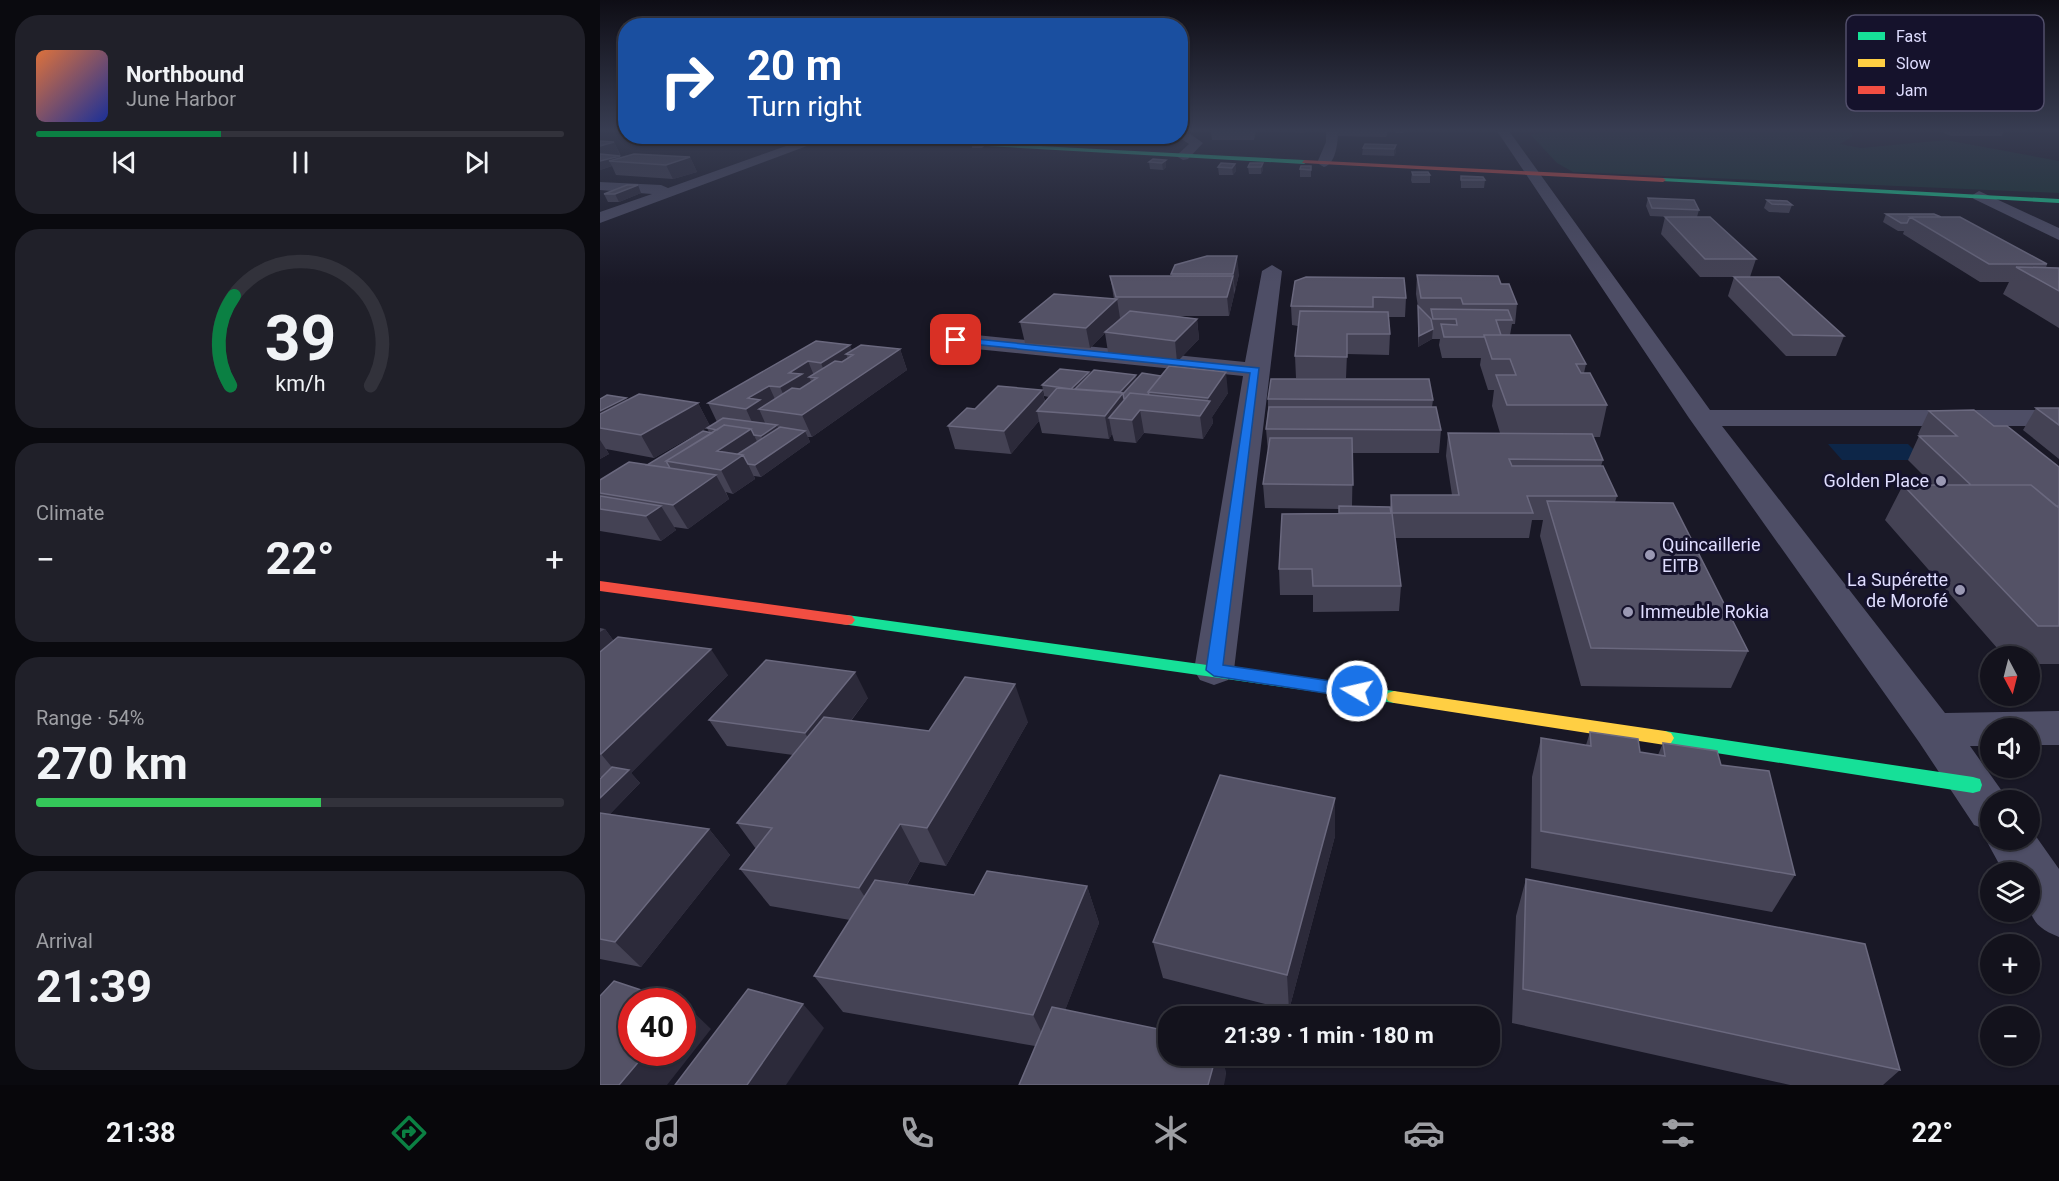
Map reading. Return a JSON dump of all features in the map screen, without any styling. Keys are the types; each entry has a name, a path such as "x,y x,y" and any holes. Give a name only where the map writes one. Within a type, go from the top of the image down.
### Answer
{"street":[{"path":"600,218 701,182"},
{"path":"1537,182 1702,418 1934,730 1980,796"},
{"path":"1687,182 2059,201"},
{"path":"600,186 675,191"},
{"path":"1979,196 2059,235"},
{"path":"1214,670 1272,271"},
{"path":"956,340 1256,370"},
{"path":"1702,418 2059,418"},
{"path":"600,586 1214,670 1973,785"},
{"path":"1934,730 2059,728"},
{"path":"2017,850 2059,912"}],"green space":[{"path":"1796,182 2059,182 2059,193"}],"water":[{"path":"1828,444 1908,444 1924,460 1842,460"}],"building":[{"path":"627,185 638,185 615,194 604,194"},
{"path":"1648,198 1694,200 1699,210 1652,208"},
{"path":"1767,200 1787,201 1792,205 1772,204"},
{"path":"1886,214 1934,214 1941,217 1910,217 1907,223 1901,223"},
{"path":"1665,217 1710,217 1756,259 1705,259"},
{"path":"1910,217 1960,217 2047,264 1989,264"},
{"path":"1207,256 1237,256 1233,274 1171,274 1175,265"},
{"path":"2016,267 2059,268 2059,291"},
{"path":"1417,275 1498,276 1501,284 1509,284 1517,304 1463,304 1461,298 1421,298"},
{"path":"1110,276 1233,276 1227,297 1116,297"},
{"path":"1306,277 1404,278 1406,298 1373,297 1373,307 1291,306 1295,281"},
{"path":"1734,277 1779,277 1844,336 1793,335"},
{"path":"1054,294 1117,299 1086,328 1020,322"},
{"path":"1418,306 1431,319 1433,329 1419,336"},
{"path":"1431,309 1508,310 1512,320 1496,320 1501,335 1444,337 1441,324 1457,325 1456,319 1433,319"},
{"path":"1130,311 1197,319 1175,341 1105,332"},
{"path":"1300,311 1388,312 1390,334 1347,334 1347,357 1295,356"},
{"path":"1484,335 1570,335 1586,364 1576,364 1581,373 1590,373 1607,405 1507,405 1496,375 1516,375 1510,359 1492,359"},
{"path":"816,341 850,345 821,363 808,361 789,373 802,374 780,387 769,386 748,398 760,400 746,409 708,403"},
{"path":"861,345 900,349 802,415 759,409 792,388 800,389 817,378 809,377 835,361 842,362 853,355 846,354"},
{"path":"1169,366 1226,372 1208,398 1148,392"},
{"path":"1060,369 1089,372 1071,389 1042,385"},
{"path":"1094,370 1136,375 1120,392 1075,389"},
{"path":"1142,373 1161,376 1148,392 1149,395 1130,393 1124,399 1123,394"},
{"path":"1271,379 1429,379 1433,400 1268,399"},
{"path":"998,386 1042,390 1004,431 948,426 967,408 975,409"},
{"path":"1057,388 1123,393 1105,416 1037,411"},
{"path":"1130,393 1210,401 1200,416 1140,410 1132,420 1109,418"},
{"path":"639,394 698,403 641,435 600,428 600,414"},
{"path":"607,395 626,398 600,411 600,399"},
{"path":"1269,407 1436,407 1441,430 1266,429"},
{"path":"2036,408 2059,408 2059,425"},
{"path":"1974,410 1994,426 2007,426 2059,467 2059,506 2056,506 2031,485 1971,485 1919,436 1957,436 1929,411"},
{"path":"723,418 777,425 761,436 754,435 751,429 724,425 717,430 707,428"},
{"path":"724,425 751,429 717,451 743,455 721,470 666,461"},
{"path":"780,427 805,431 755,465 748,464 743,455 738,454"},
{"path":"703,431 712,433 666,461 670,468 647,465"},
{"path":"1448,433 1592,434 1603,460 1509,459 1512,466 1603,466 1617,496 1527,496 1533,513 1392,513 1391,495 1459,495"},
{"path":"1270,438 1352,438 1353,485 1263,484"},
{"path":"629,462 716,475 673,505 600,493 600,480"},
{"path":"1903,485 2031,485 2059,508 2059,626 2038,626"},
{"path":"600,496 661,506 646,516 600,509"},
{"name":"Immeuble Rokia","path":"1547,501 1673,503 1748,651 1591,648"},
{"path":"1339,506 1390,507 1391,513 1339,513"},
{"path":"1392,513 1401,586 1313,586 1312,569 1279,569 1282,514"},
{"path":"618,637 711,649 600,754 600,652"},
{"path":"766,660 855,672 805,733 709,720"},
{"path":"965,677 1015,684 927,828 900,824 859,888 740,869 772,828 737,823 824,717 929,731"},
{"path":"1590,732 1638,739 1640,752 1665,756 1663,743 1717,751 1721,765 1769,771 1795,875 1541,831 1541,738 1591,746"},
{"path":"612,767 629,770 600,798 600,779"},
{"path":"1220,775 1335,798 1287,975 1153,942"},
{"path":"600,813 709,829 615,942 600,939"},
{"path":"987,871 1087,886 1033,1015 814,976 875,880 974,895"},
{"path":"1526,879 1865,944 1900,1070 1523,989"},
{"path":"614,981 635,988 618,988 618,1066 635,1066 619,1085 600,1085 600,996"},
{"path":"748,989 803,1004 747,1085 675,1085 689,1066 696,1066 696,1057"},
{"path":"1052,1007 1158,1029 1158,1066 1213,1066 1208,1085 1019,1085"}],"traffic: fast":[{"path":"1694,182 2059,201"},
{"path":"847,620 1394,697"},
{"path":"1665,738 1973,785"}],"traffic: slow":[{"path":"1394,697 1665,738"}],"traffic: jam":[{"path":"600,586 847,620"}],"place":[{"name":"Golden Place","path":"1941,481"},
{"name":"Quincaillerie EITB","path":"1650,555"},
{"name":"La Supérette de Morofé","path":"1960,590"},
{"name":"Immeuble Rokia","path":"1628,612"}],"route":[{"path":"956,340 1256,370 1214,670 1357,691"}]}
